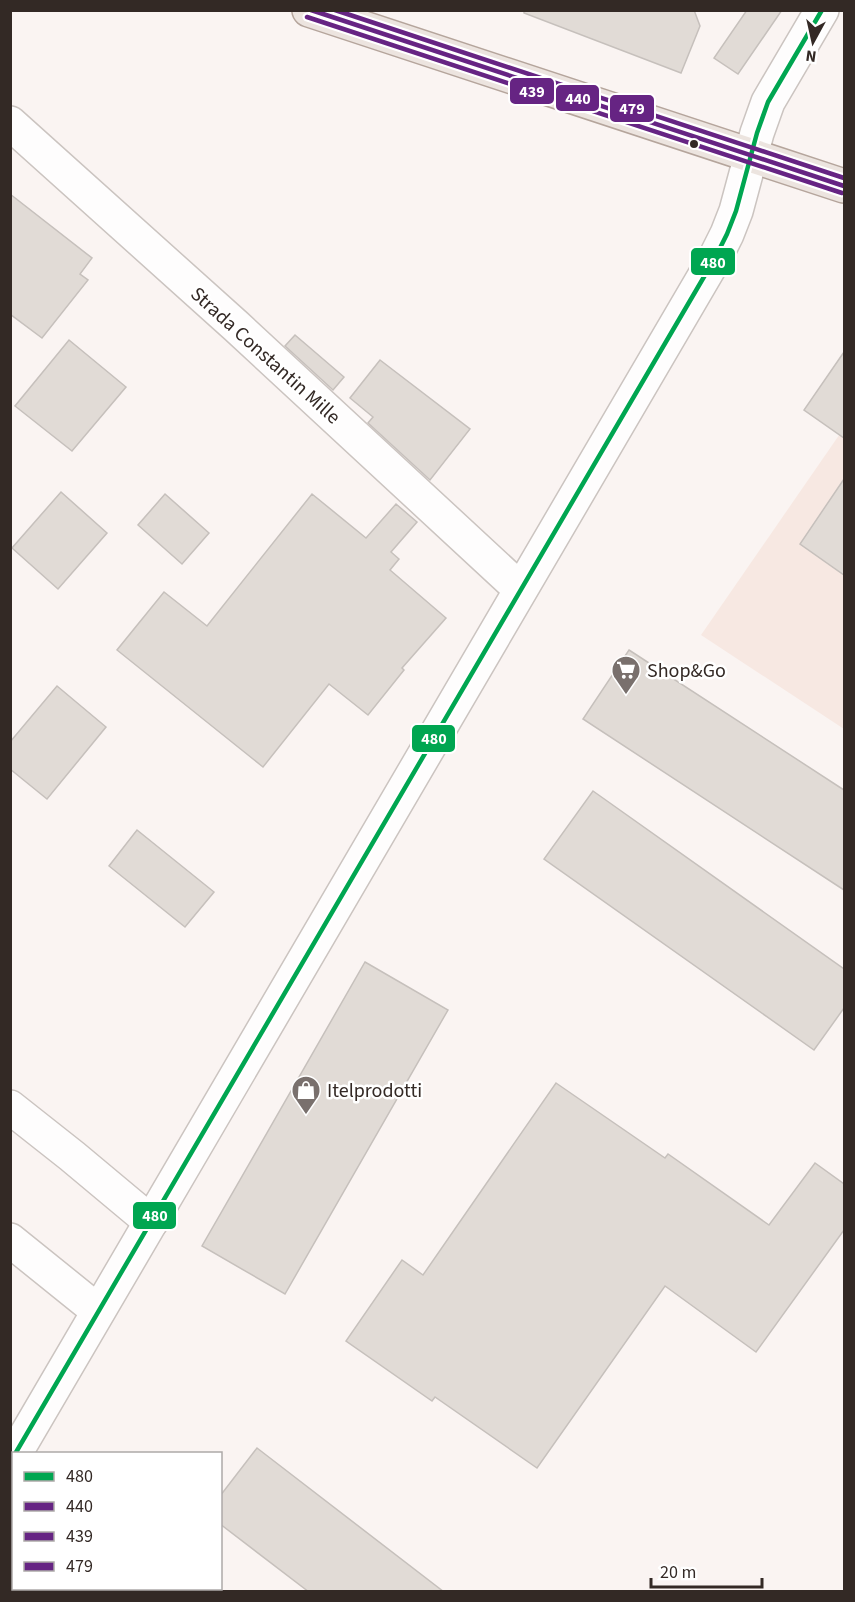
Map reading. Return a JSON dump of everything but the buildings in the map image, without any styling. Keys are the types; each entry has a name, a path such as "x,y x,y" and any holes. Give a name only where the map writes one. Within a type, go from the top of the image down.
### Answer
{"main road":[{"path":"309,10 844,186"}],"street":[{"path":"16,1452 715,258 736,211 750,155 768,102 822,10"},
{"name":"Strada Constantin Mille","path":"10,123 236,326 520,589"},
{"path":"10,1107 151,1222"},
{"path":"10,1240 98,1311"}],"shaded area":[{"path":"844,428 844,729 701,635"}],"transit line":[{"name":"440","path":"311,10 844,186"},
{"name":"479","path":"335,10 844,178"},
{"name":"480","path":"16,1452 715,258 736,211 757,133 768,102 822,10"},
{"name":"439","path":"307,17 842,193"}],"place":[{"name":"Shop&Go","path":"626,696"},
{"name":"Itelprodotti","path":"306,1116"}]}
